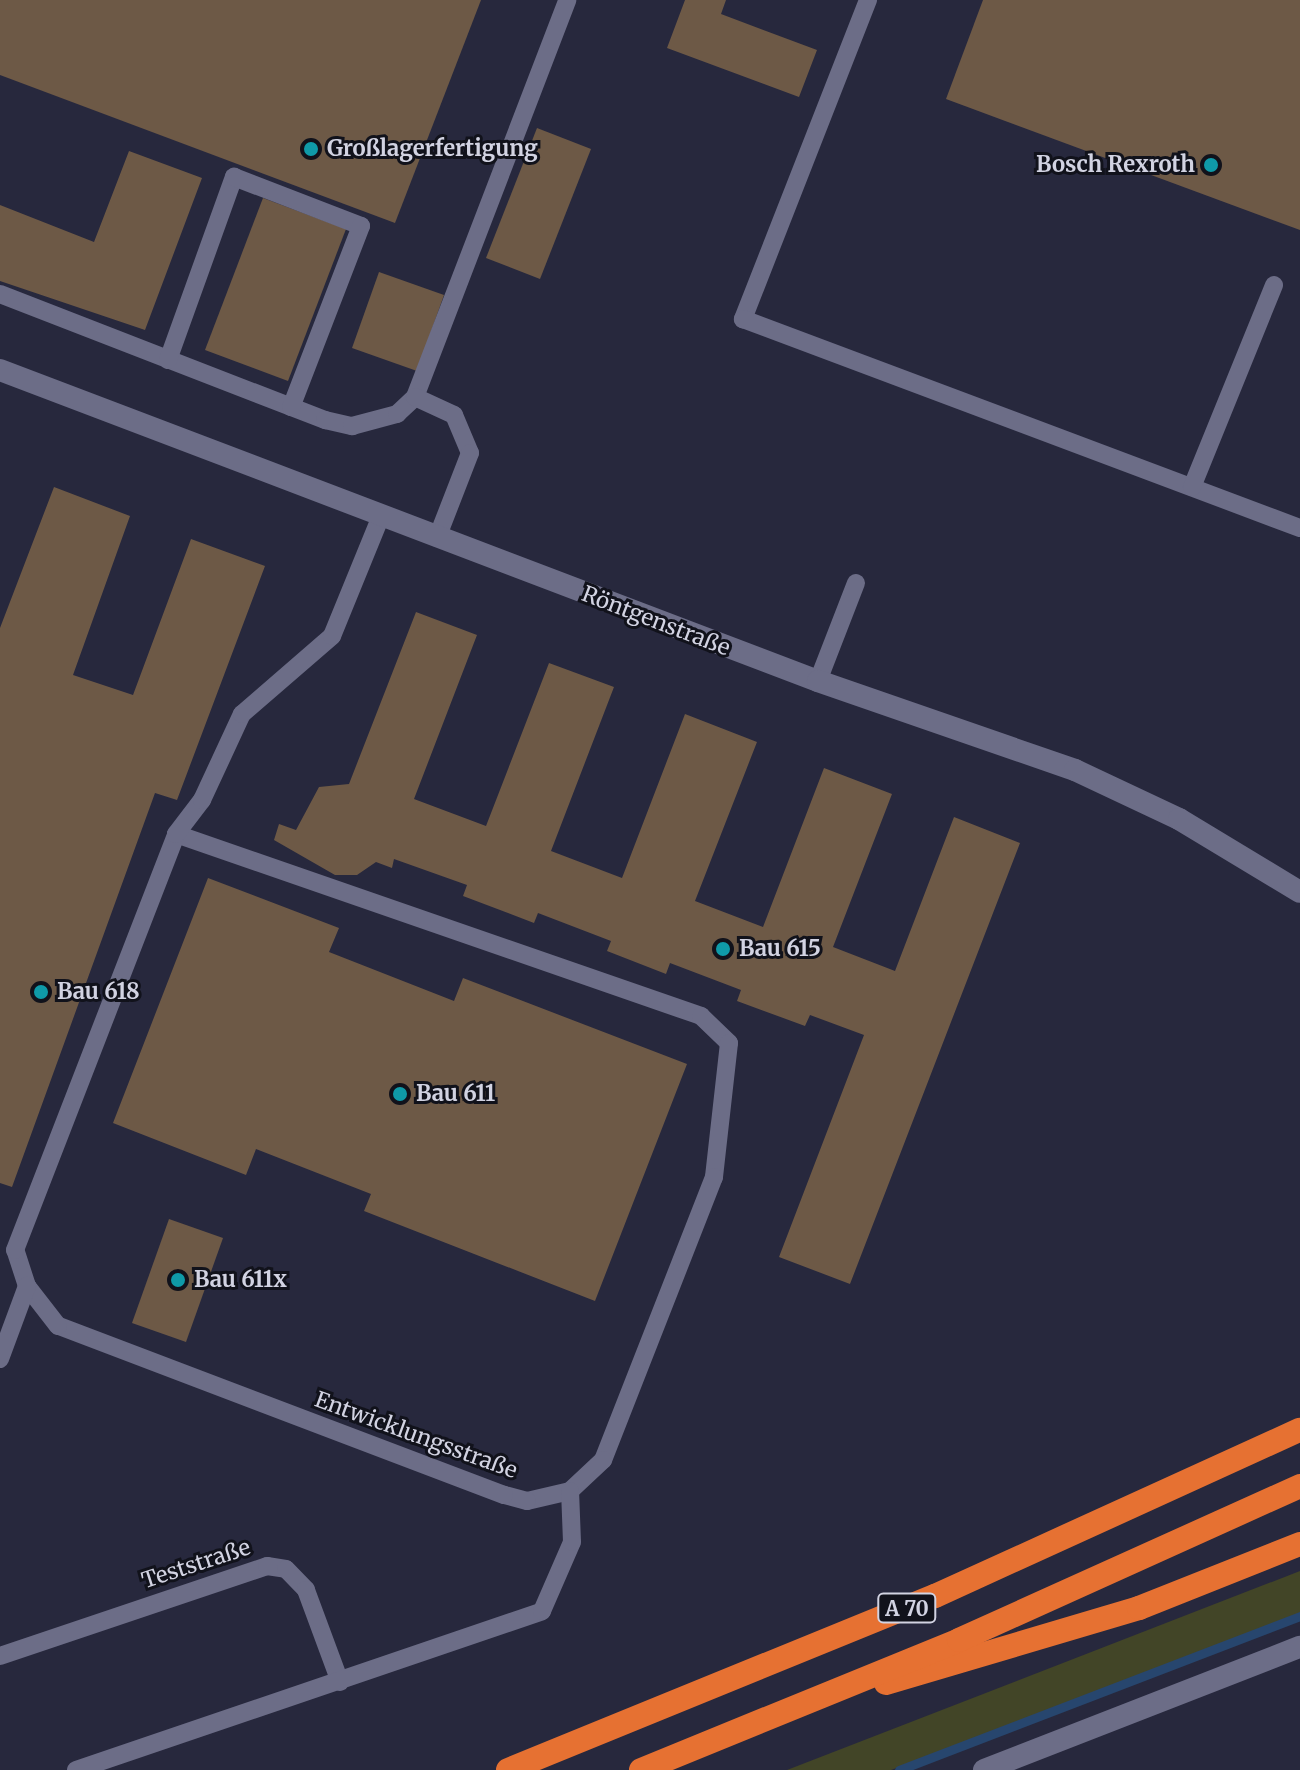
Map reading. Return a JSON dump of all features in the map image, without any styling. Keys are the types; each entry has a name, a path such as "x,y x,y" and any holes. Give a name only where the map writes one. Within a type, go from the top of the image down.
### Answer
{"highway":[{"name":"A 70","path":"508,1770 935,1596 1300,1430"},
{"name":"A 70","path":"641,1770 817,1699 1300,1486"},
{"path":"817,1699 977,1662 1300,1544"}],"street":[{"name":"Röntgenstraße","path":"0,370 818,681 1075,770 1179,819 1300,892"},
{"path":"984,1770 1300,1647"}],"lane":[{"path":"0,294 291,407 352,426 397,414 415,397 567,0"},
{"path":"868,0 743,319 1300,528"},
{"path":"168,360 234,177 361,226 291,407"},
{"path":"1192,487 1274,285"},
{"path":"415,397 454,415 470,453 437,538"},
{"name":"Entwicklungsstraße","path":"381,516 332,636 242,714 198,807 176,834 24,1215 15,1250 27,1286 58,1326 504,1495 527,1501 570,1491"},
{"path":"818,681 856,583"},
{"path":"76,1770 542,1611 572,1542 570,1491 608,1450 714,1177 714,1124 731,1060 720,1030 701,1016 176,834"},
{"path":"0,1359 27,1286"},
{"name":"Teststraße","path":"0,1656 267,1566 286,1569 306,1590 340,1682"}],"green space":[{"path":"1300,1571 1300,1617 891,1770 787,1770"}],"building":[{"name":"Großlagerfertigung","path":"0,0 481,0 395,223 0,75"},
{"path":"685,0 726,0 721,14 817,50 799,97 667,48"},
{"name":"Bosch Rexroth","path":"983,0 1300,0 1300,230 946,99"},
{"path":"537,128 591,149 540,279 486,258"},
{"path":"129,151 202,178 145,330 0,281 0,205 94,242"},
{"path":"263,198 346,229 288,381 205,350"},
{"path":"379,272 444,295 417,371 352,348"},
{"name":"Bau 618","path":"54,487 130,516 73,675 133,695 191,539 265,566 177,800 155,793 12,1187 0,1183 0,628"},
{"name":"Bau 615","path":"416,612 477,635 414,799 486,826 549,663 614,687 551,851 622,878 685,714 757,742 695,901 763,927 824,768 892,794 833,947 895,971 954,817 1020,843 850,1284 779,1257 864,1035 810,1015 805,1026 737,1001 741,990 670,963 666,974 607,951 611,941 538,913 534,923 463,896 467,885 394,859 392,868 376,862 357,875 335,875 274,840 279,824 296,830 319,787 349,784"},
{"name":"Bau 611","path":"208,878 339,928 329,952 454,1001 463,978 687,1064 595,1301 364,1211 371,1194 256,1149 246,1175 113,1123"},
{"name":"Bau 611x","path":"169,1219 223,1238 186,1342 132,1323"}],"waterway":[{"path":"899,1770 1300,1616"}],"place":[{"name":"Großlagerfertigung","path":"311,149"},
{"name":"Bosch Rexroth","path":"1211,165"},
{"name":"Bau 615","path":"723,949"},
{"name":"Bau 618","path":"41,992"},
{"name":"Bau 611","path":"400,1094"},
{"name":"Bau 611x","path":"178,1280"}]}
